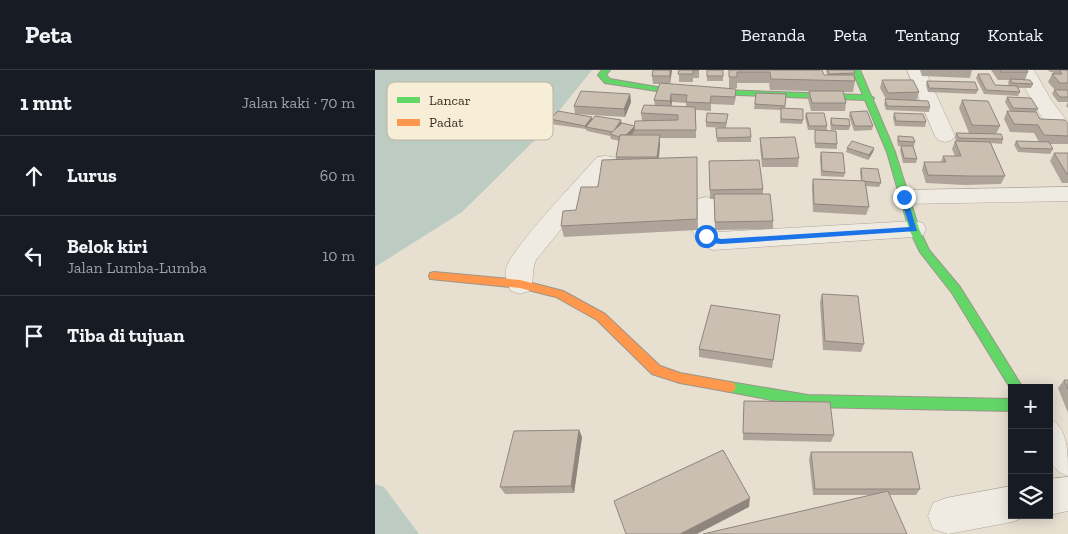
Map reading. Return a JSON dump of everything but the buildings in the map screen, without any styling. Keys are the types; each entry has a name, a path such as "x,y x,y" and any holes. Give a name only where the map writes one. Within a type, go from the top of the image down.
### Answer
{"street":[{"path":"606,70 602,75 608,81 663,90 870,98"},
{"path":"856,70 870,98 891,152 914,229 925,252 956,290 1015,384"},
{"path":"916,70 945,136"},
{"path":"1025,70 1042,102 1068,136"},
{"path":"520,284 519,268 526,255 605,162"},
{"path":"904,197 1068,194"},
{"path":"706,204 705,232 706,236 713,241 914,229"},
{"path":"435,276 520,284 559,294 601,317 656,370 680,378 807,401 1008,406"},
{"path":"1053,439 1068,460"},
{"path":"1053,496 1068,494"},
{"path":"947,516 1008,505"}],"shaded area":[{"path":"375,70 592,70 553,118 553,82 387,82 387,140 535,140 462,212 375,267"},
{"path":"375,484 384,487 419,534 375,534"}],"traffic: fast":[{"path":"606,70 602,75 608,81 663,90 870,98"},
{"path":"856,70 891,152 914,229 925,252 956,290 1015,384"},
{"path":"730,387 808,401 1008,405"}],"traffic: slow":[{"path":"434,276 520,284 559,294 601,317 656,370 680,378 730,387"}],"route":[{"path":"706,236 713,241 721,242 914,229 904,197"}]}
